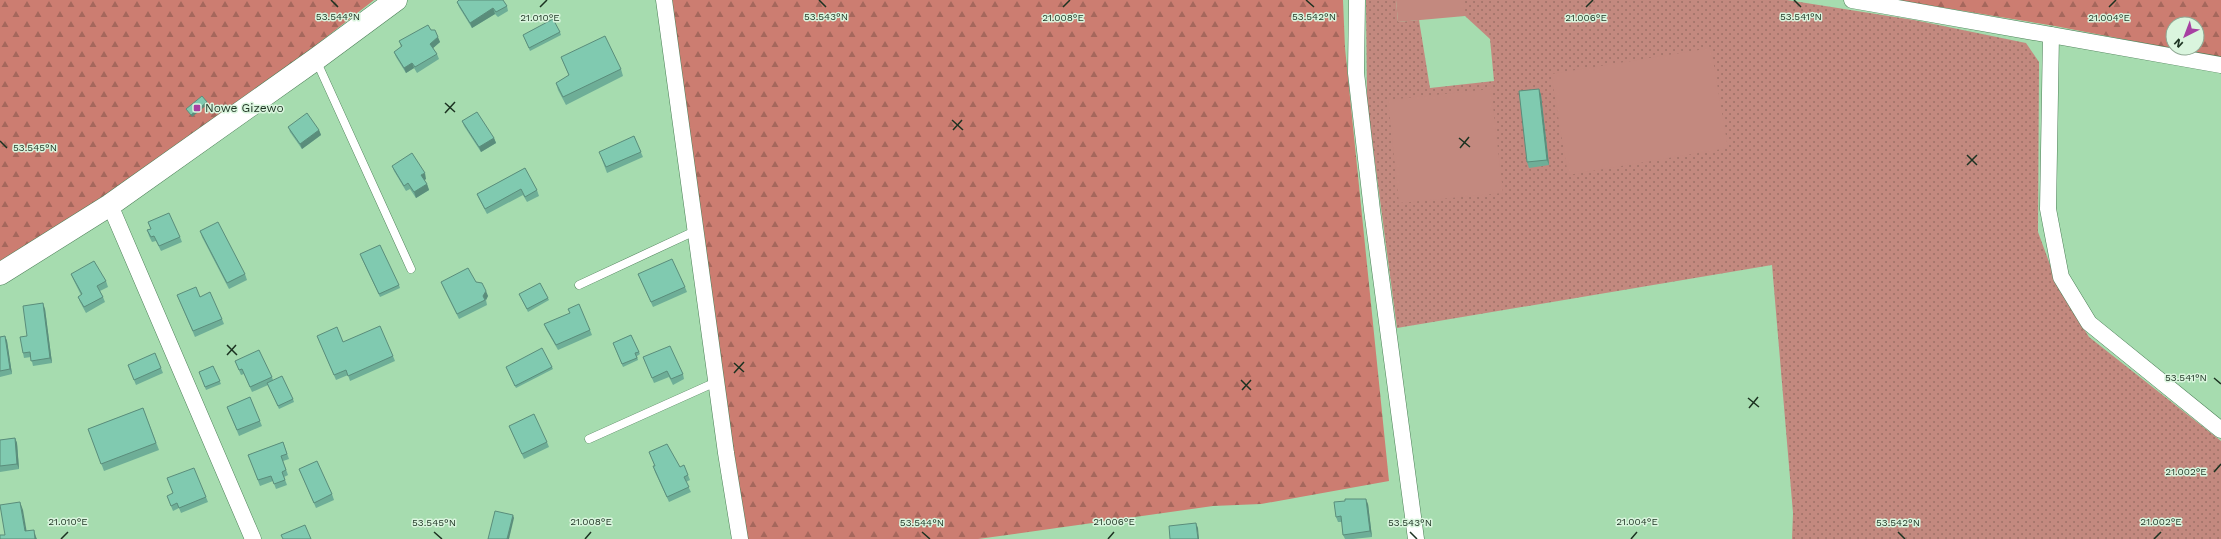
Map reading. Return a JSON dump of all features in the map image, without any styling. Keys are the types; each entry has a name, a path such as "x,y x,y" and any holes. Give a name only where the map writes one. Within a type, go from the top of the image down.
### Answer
{"street":[{"path":"0,274 110,205 316,59 396,0"},
{"path":"664,0 716,382 740,539"},
{"path":"1357,0 1357,81 1372,210 1416,539"},
{"path":"1852,0 2221,65"},
{"path":"2051,35 2048,209 2061,277 2090,323 2221,430"},
{"path":"110,205 252,539"}],"lane":[{"path":"316,59 411,269"},
{"path":"579,285 695,231"},
{"path":"589,439 716,382"}],"shaded area":[{"path":"1366,0 1396,0 1398,22 1419,20 1430,88 1494,81 1490,39 1465,16 1465,0 1787,0 1914,20 2026,43 2039,62 2038,232 2059,289 2089,337 2221,441 2221,539 1792,539 1793,513 1772,265 1397,328 1367,102"},
{"path":"1396,0 1465,0 1465,16 1398,22"},
{"path":"1711,48 1728,148 1568,175 1551,74"},
{"path":"1491,89 1503,193 1399,203 1388,100"}],"green space":[{"path":"0,0 374,0 110,205 0,274"},
{"path":"671,0 1343,0 1345,48 1389,481 1261,504 1213,506 978,539 741,539"},
{"path":"1897,0 2221,0 2221,58 2205,55 2205,16 2165,16 2165,47 2055,26"}],"building":[{"path":"459,0 503,0 507,6 496,12 493,8 470,23 457,2"},
{"path":"553,19 560,32 529,48 523,35"},
{"path":"428,25 431,30 435,30 438,37 430,44 437,54 415,67 412,63 404,68 394,52 402,46 399,41"},
{"path":"605,36 621,69 563,97 556,83 569,75 561,57"},
{"path":"1539,89 1547,160 1527,162 1519,91"},
{"path":"202,96 207,102 191,115 186,109"},
{"path":"477,112 494,138 479,147 462,121"},
{"path":"307,113 319,130 300,144 288,127"},
{"path":"634,136 641,152 606,167 599,152"},
{"path":"412,153 425,173 421,175 427,184 414,192 408,183 404,186 392,166"},
{"path":"525,168 537,190 525,197 521,189 485,209 477,194"},
{"path":"169,213 180,237 159,246 154,236 151,237 147,230 151,229 148,222"},
{"path":"218,222 245,274 227,283 200,231"},
{"path":"380,245 399,285 379,294 360,254"},
{"path":"672,259 685,287 651,302 638,274"},
{"path":"94,261 106,281 97,286 103,297 84,307 78,297 82,294 71,274"},
{"path":"468,268 476,282 482,283 486,291 483,296 485,300 457,314 441,282"},
{"path":"540,283 548,298 527,309 519,294"},
{"path":"196,287 200,297 210,292 222,319 193,331 177,295"},
{"path":"43,303 50,358 31,361 30,352 23,353 20,337 27,336 23,306"},
{"path":"579,304 590,330 556,345 544,324 570,313 568,309"},
{"path":"380,326 393,356 348,376 346,370 334,375 317,336 337,327 343,342"},
{"path":"631,335 639,352 635,353 637,358 622,364 613,343"},
{"path":"5,336 10,369 0,371 0,337"},
{"path":"670,346 683,374 671,379 667,371 652,378 643,357"},
{"path":"542,348 552,367 515,386 506,367"},
{"path":"259,350 272,377 250,387 242,369 239,370 235,361"},
{"path":"155,353 161,368 134,380 128,365"},
{"path":"213,366 220,381 205,387 199,372"},
{"path":"282,376 293,399 278,406 267,383"},
{"path":"250,397 260,421 237,430 227,407"},
{"path":"143,408 156,443 101,464 88,429"},
{"path":"534,414 547,442 522,454 509,426"},
{"path":"15,438 17,464 0,466 0,440"},
{"path":"283,442 287,454 281,456 286,470 282,472 285,480 274,484 271,476 258,480 248,455"},
{"path":"667,444 680,467 684,465 688,475 684,477 689,487 667,497 653,466 655,466 649,452"},
{"path":"317,461 332,494 314,503 299,469"},
{"path":"194,468 206,497 179,508 177,503 171,506 167,496 173,493 167,478"},
{"path":"1345,499 1366,499 1370,531 1343,535 1341,516 1336,517 1334,502 1345,501"},
{"path":"20,502 25,531 34,530 35,539 0,539 0,535 5,535 0,505"},
{"path":"495,511 513,515 507,539 488,539"},
{"path":"1196,523 1198,539 1170,539 1169,526"},
{"path":"305,525 311,539 283,539 281,535"}],"place":[{"name":"Nowe Gizewo","path":"197,108"}]}
